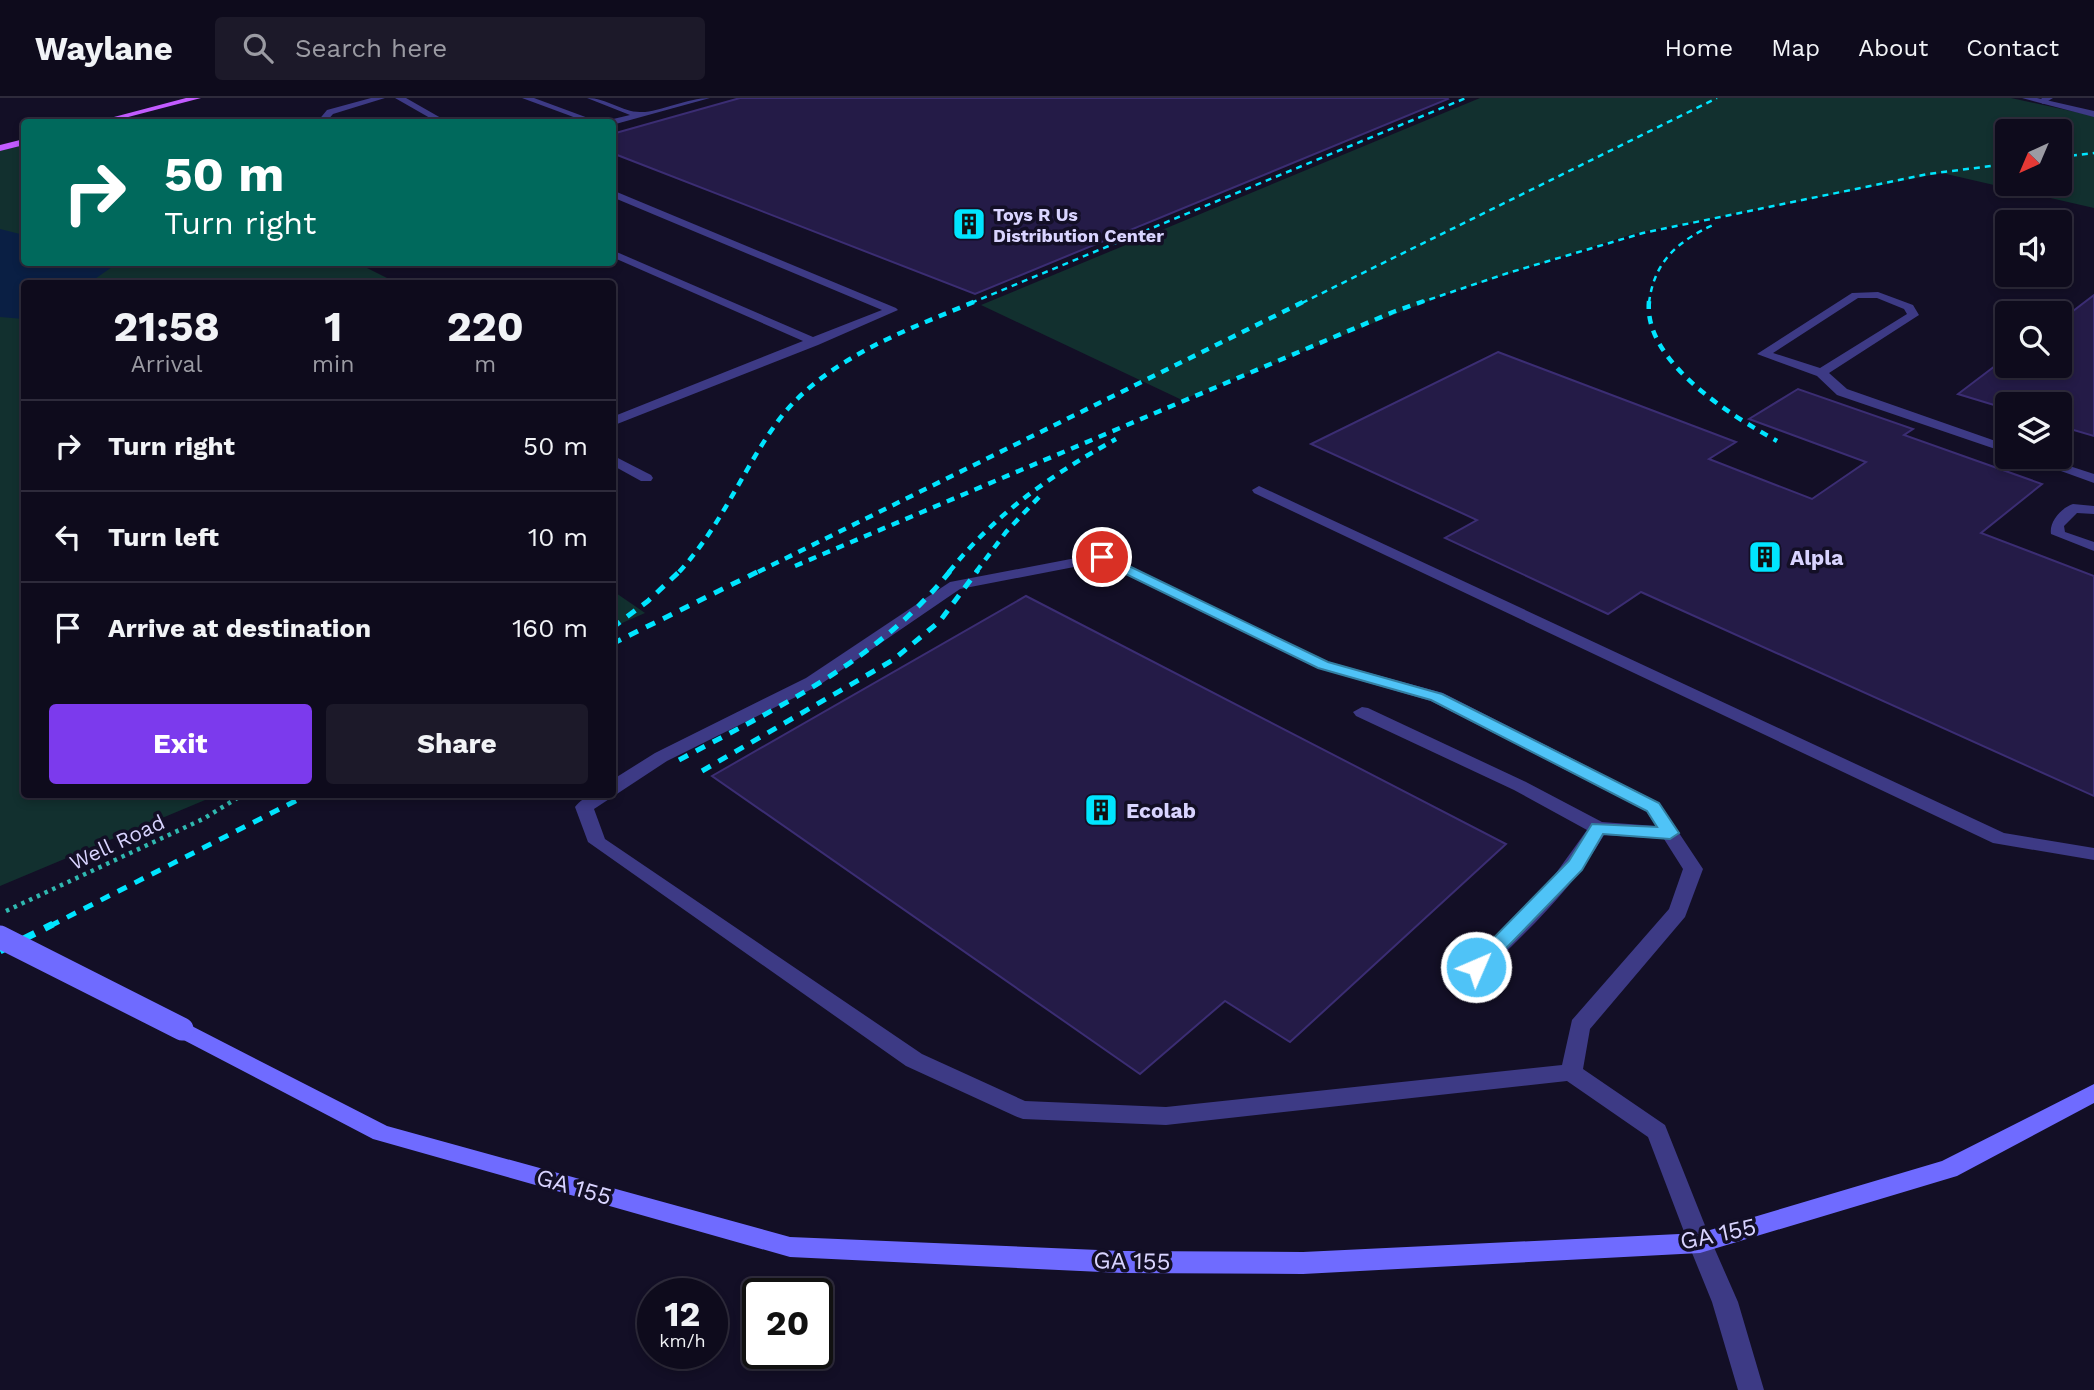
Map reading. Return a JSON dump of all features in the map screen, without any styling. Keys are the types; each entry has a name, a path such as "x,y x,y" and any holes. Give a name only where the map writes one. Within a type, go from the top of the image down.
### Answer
{"main road":[{"path":"112,119 197,98"},
{"path":"0,148 21,143"},
{"name":"GA 155","path":"0,937 381,1133 790,1247 1122,1262 1303,1264 1700,1243 1949,1169 2094,1093"}],"street":[{"path":"324,119 330,112 381,98"},
{"path":"399,98 438,119"},
{"path":"526,98 586,119"},
{"path":"591,98 639,116"},
{"path":"655,98 677,106"},
{"path":"616,121 706,98"},
{"path":"2026,98 2046,100 2094,114"},
{"path":"616,195 892,310 616,420"},
{"path":"616,255 814,342"},
{"path":"1821,373 1913,315 1909,307 1878,295 1856,295 1763,354 1821,373 1842,392 1995,445"},
{"path":"616,462 646,478"},
{"path":"2064,469 2094,479"},
{"path":"1259,491 2000,839 2094,854"},
{"path":"2094,510 2073,508 2057,525 2058,534 2094,547"},
{"path":"616,786 661,757 812,682 955,585 1102,557 1323,665 1437,697 1653,807 1693,869 1678,912 1580,1026 1570,1072"},
{"path":"1362,712 1520,786 1598,828 1670,833"},
{"path":"598,798 584,807 597,842 914,1060 1023,1110 1166,1116 1570,1072 1657,1131 1725,1302 1751,1390"},
{"path":"1460,984 1561,882 1588,849 1598,828"}],"path":[{"name":"Well Road","path":"0,914 180,830 237,798"}],"green space":[{"path":"1480,98 2011,98 2094,116 2094,208 2042,196 2072,196 2072,119 1995,119 1995,185 1942,173 1633,234 1443,295 1182,400 981,305"},
{"path":"21,142 21,266 363,266 391,280 21,280 21,798 210,798 0,886 0,148"},
{"path":"616,593 645,613 616,626"}],"water":[{"path":"0,229 21,234 21,266 114,266 93,280 21,280 21,319 0,317"}],"building":[{"name":"Toys R Us Distribution Center","path":"740,98 1448,99 975,294 616,155 616,133"},
{"path":"2094,295 2094,436 2072,430 2072,392 1995,392 1995,405 1958,394 1995,366 1995,378 2072,378 2072,312"},
{"name":"Alpla","path":"1498,352 1736,442 1709,459 1812,499 1866,462 1749,419 1798,389 1913,429 1904,435 2042,484 1981,533 2094,576 2094,796 1641,592 1608,614 1445,538 1477,520 1311,444"},
{"name":"Ecolab","path":"1026,596 1506,844 1290,1042 1225,1001 1140,1074 712,776"}],"railway":[{"path":"971,303 1466,98"},
{"path":"1302,303 1717,98"},
{"path":"2072,156 2094,153"},
{"path":"1419,303 1643,233 1928,174 1995,166"},
{"path":"1649,302 1656,275 1670,254 1679,245 1715,224"},
{"path":"679,571 720,517 765,440 797,399 843,363 868,349 976,301"},
{"path":"758,572 1305,301"},
{"path":"795,566 1424,301"},
{"path":"1649,302 1651,324 1660,345 1675,366 1715,402 1777,441"},
{"path":"949,572 986,531 1026,497 1116,439"},
{"path":"976,572 1006,532 1040,496"},
{"path":"616,642 761,570"},
{"path":"679,760 790,700 859,656 891,631 951,570"},
{"path":"702,771 893,660 940,621 978,570"},
{"path":"616,625 648,601 679,571"},
{"path":"50,926 301,798"},
{"path":"0,951 53,924"}],"place":[{"name":"Toys R Us Distribution Center","path":"969,224"},
{"name":"Alpla","path":"1765,557"},
{"name":"Ecolab","path":"1101,810"}],"route":[{"path":"1102,557 1323,665 1437,697 1653,807 1670,833 1598,828 1576,866 1476,967"}]}
